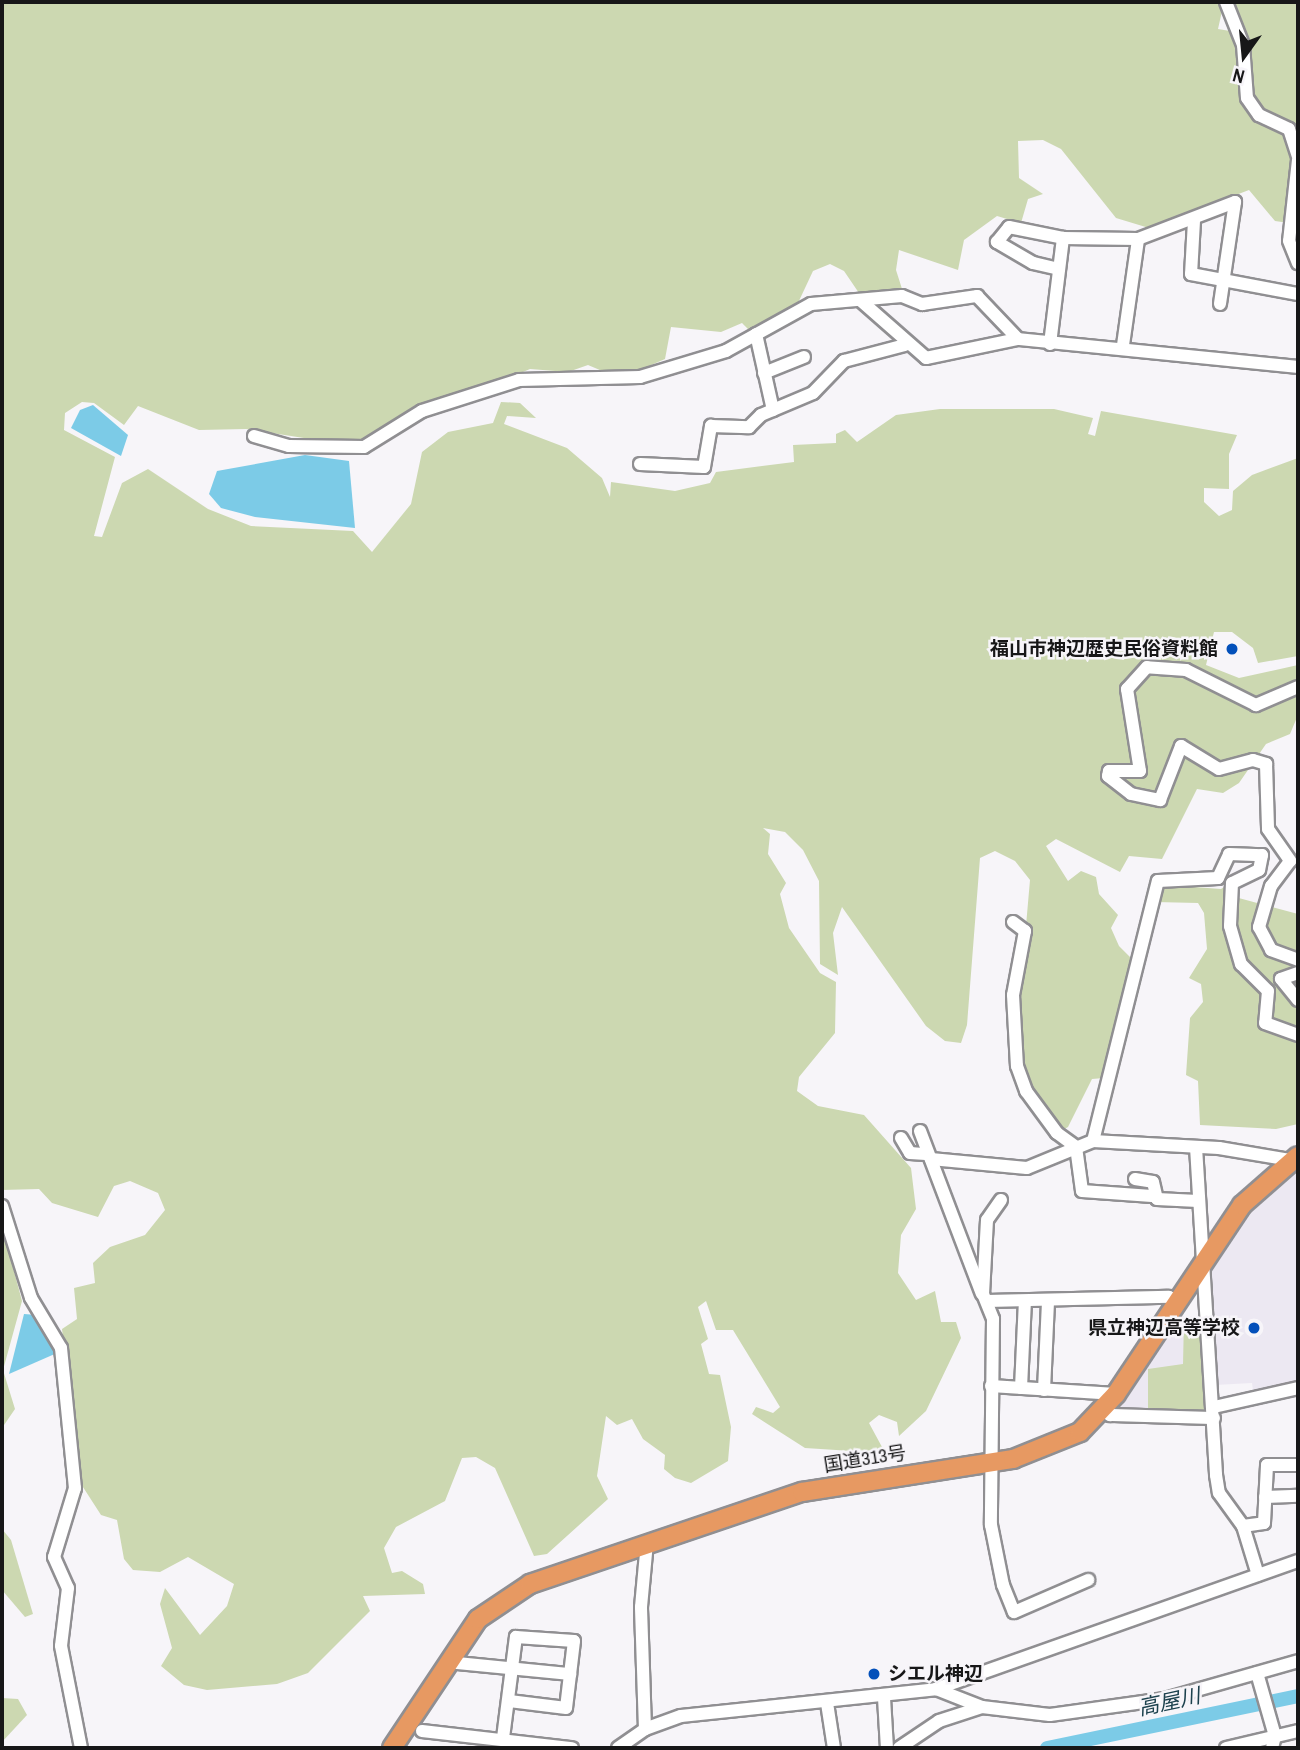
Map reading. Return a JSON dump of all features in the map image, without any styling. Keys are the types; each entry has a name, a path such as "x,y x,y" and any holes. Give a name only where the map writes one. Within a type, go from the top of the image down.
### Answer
{"highway":[{"name":"国道313号","path":"392,1748 478,1619 512,1592 647,1542 831,1484 992,1462 1058,1444 1102,1410 1116,1394 1242,1205 1294,1158"}],"street":[{"path":"1226,2 1243,45 1247,98 1259,115 1289,129 1298,158 1289,241 1298,263"},
{"path":"1059,269 1033,263 997,242 1009,227 1063,238 1138,239 1194,221 1235,202 1238,207 1220,304"},
{"path":"1194,221 1191,274 1298,294"},
{"path":"1050,344 1063,238"},
{"path":"1123,345 1138,239"},
{"path":"254,436 289,446 364,447 398,432 422,411 519,380 640,377 706,358 756,334 797,308 860,300 908,296 922,304 977,296 1018,339"},
{"path":"860,300 905,345 932,358 1018,339 1050,344 1123,345 1201,362 1298,367"},
{"path":"756,334 772,410"},
{"path":"640,464 704,467 711,426 749,427 772,410 813,393 844,361 905,345"},
{"path":"764,373 804,357"},
{"path":"1298,687 1256,705 1186,670 1147,667 1127,689 1140,771 1109,771 1108,776 1131,794 1160,800 1181,746 1219,769 1253,760 1266,764 1268,829 1290,865 1271,886 1259,927 1271,950 1298,960"},
{"path":"1093,1141 1158,881 1218,878 1229,853 1262,855 1259,870 1232,883 1230,926 1241,964 1268,991 1265,1023 1298,1035"},
{"path":"1013,922 1025,931 1013,995 1019,1077 1057,1133 1076,1147 1082,1191 1198,1201"},
{"path":"1298,973 1281,979 1298,1000"},
{"path":"920,1131 993,1319 991,1525 1014,1612 1088,1580"},
{"path":"901,1138 909,1153 1027,1168 1093,1141 1195,1147 1294,1158"},
{"path":"1195,1147 1219,1493 1243,1526 1258,1575"},
{"path":"1135,1179 1153,1182 1152,1196"},
{"path":"985,1298 987,1220 1002,1199"},
{"path":"2,1206 31,1298 61,1348 75,1488 54,1557 68,1588 61,1646 81,1748"},
{"path":"985,1298 1025,1301 1178,1302"},
{"path":"1021,1388 1025,1301"},
{"path":"1044,1390 1048,1301"},
{"path":"991,1386 1116,1394"},
{"path":"1102,1410 1110,1415 1214,1413 1298,1388"},
{"path":"1243,1526 1264,1523 1268,1465 1298,1465"},
{"path":"1265,1497 1298,1496"},
{"path":"645,1729 641,1606 647,1542"},
{"path":"618,1748 645,1729 709,1711 884,1698 936,1689 1298,1563"},
{"path":"503,1738 516,1637 574,1641 566,1708 509,1702"},
{"path":"1260,1672 1298,1652"},
{"path":"936,1689 982,1707 1050,1715 1107,1710 1298,1661"},
{"path":"447,1662 570,1674"},
{"path":"1260,1672 1274,1743"},
{"path":"884,1698 887,1748"},
{"path":"827,1703 834,1748"},
{"path":"899,1748 939,1721 982,1707"},
{"path":"451,1748 453,1729"},
{"path":"422,1731 453,1729 572,1748"},
{"path":"1274,1743 1298,1731"},
{"path":"1226,1748 1298,1738"}],"shaded area":[{"name":"県立神辺高等学校","path":"1298,1167 1298,1387 1254,1398 1252,1383 1215,1385 1206,1273 1262,1197"},
{"name":"県立神辺高等学校","path":"1182,1316 1203,1316 1210,1412 1117,1411"}],"green space":[{"path":"2,2 1224,2 1218,29 1236,32 1245,99 1293,142 1289,223 1275,221 1249,190 1149,228 1116,218 1061,149 1043,140 1018,141 1019,178 1043,194 1028,199 1021,223 997,216 964,240 958,270 899,250 896,270 903,292 861,296 844,271 830,264 813,271 798,303 753,334 742,323 721,332 671,327 665,359 635,372 614,376 588,365 568,372 530,369 349,445 246,429 199,430 138,406 124,425 94,403 82,402 65,413 64,430 115,457 94,536 102,537 122,483 148,469 208,509 251,526 353,531 372,552 411,504 422,452 448,432 493,423 501,402 520,403 536,418 507,416 504,424 567,448 602,478 610,497 611,482 675,491 710,483 716,472 794,462 793,445 836,443 836,434 845,430 857,442 896,415 940,409 1054,409 1093,418 1088,434 1095,436 1101,411 1237,435 1229,454 1229,489 1204,488 1204,502 1219,516 1232,510 1233,491 1252,475 1298,458 1298,656 1258,663 1253,648 1232,632 1214,632 1206,665 1239,678 1298,665 1298,715 1290,734 1266,744 1239,783 1223,793 1197,789 1162,859 1129,856 1120,872 1056,839 1046,846 1068,881 1081,871 1096,877 1099,894 1118,915 1111,928 1119,946 1132,959 1104,1078 1092,1079 1068,1127 1061,1131 1025,1076 1020,994 1030,880 1015,861 995,851 980,858 967,1025 961,1043 945,1041 926,1026 842,907 833,933 838,975 820,964 819,881 803,850 785,832 763,828 770,834 768,854 786,883 780,894 789,928 820,973 836,982 835,1033 799,1077 797,1091 818,1106 864,1115 911,1168 916,1209 901,1235 898,1273 916,1300 935,1291 941,1322 956,1322 961,1338 926,1411 899,1436 897,1422 879,1415 869,1423 882,1447 867,1452 805,1448 752,1414 756,1407 773,1413 780,1407 733,1330 716,1330 706,1301 698,1307 708,1339 701,1344 709,1374 720,1375 731,1427 728,1461 691,1483 675,1478 664,1469 665,1455 643,1439 632,1419 617,1425 606,1416 597,1476 608,1499 547,1554 534,1556 495,1468 476,1457 462,1458 445,1501 396,1527 384,1548 392,1573 402,1571 423,1584 425,1594 363,1596 370,1611 308,1673 277,1684 207,1690 184,1685 161,1666 172,1648 160,1604 165,1588 200,1635 227,1606 234,1584 188,1557 160,1572 133,1570 124,1559 117,1520 101,1515 81,1484 62,1329 77,1319 74,1288 95,1283 93,1263 110,1247 145,1235 165,1210 158,1193 130,1181 114,1186 98,1217 52,1203 39,1189 2,1190"},
{"path":"1231,2 1298,2 1298,142 1250,98"},
{"path":"1246,872 1235,897 1298,914 1298,1124 1276,1129 1200,1125 1198,1081 1186,1075 1190,1018 1203,1002 1201,984 1189,978 1207,949 1204,913 1198,903 1155,902 1167,885 1221,889"},
{"path":"2,1226 22,1301 3,1370 15,1409 2,1428"},
{"name":"県立神辺高等学校","path":"1202,1318 1208,1411 1148,1410 1148,1369 1183,1364 1184,1319"},
{"path":"2,1529 11,1540 33,1614 25,1617 2,1590"},
{"path":"2,1698 18,1699 27,1715 2,1742"}],"water":[{"path":"93,405 128,435 121,456 71,428 80,410"},
{"path":"305,455 349,461 355,528 255,517 221,508 209,494 217,471"},
{"path":"24,1314 37,1315 57,1353 9,1374"}],"waterway":[{"name":"高屋川","path":"1047,1748 1298,1696"}],"place":[{"name":"福山市神辺歴史民俗資料館","path":"1232,649"},
{"name":"県立神辺高等学校","path":"1254,1328"},
{"name":"シエル神辺","path":"874,1674"}]}
